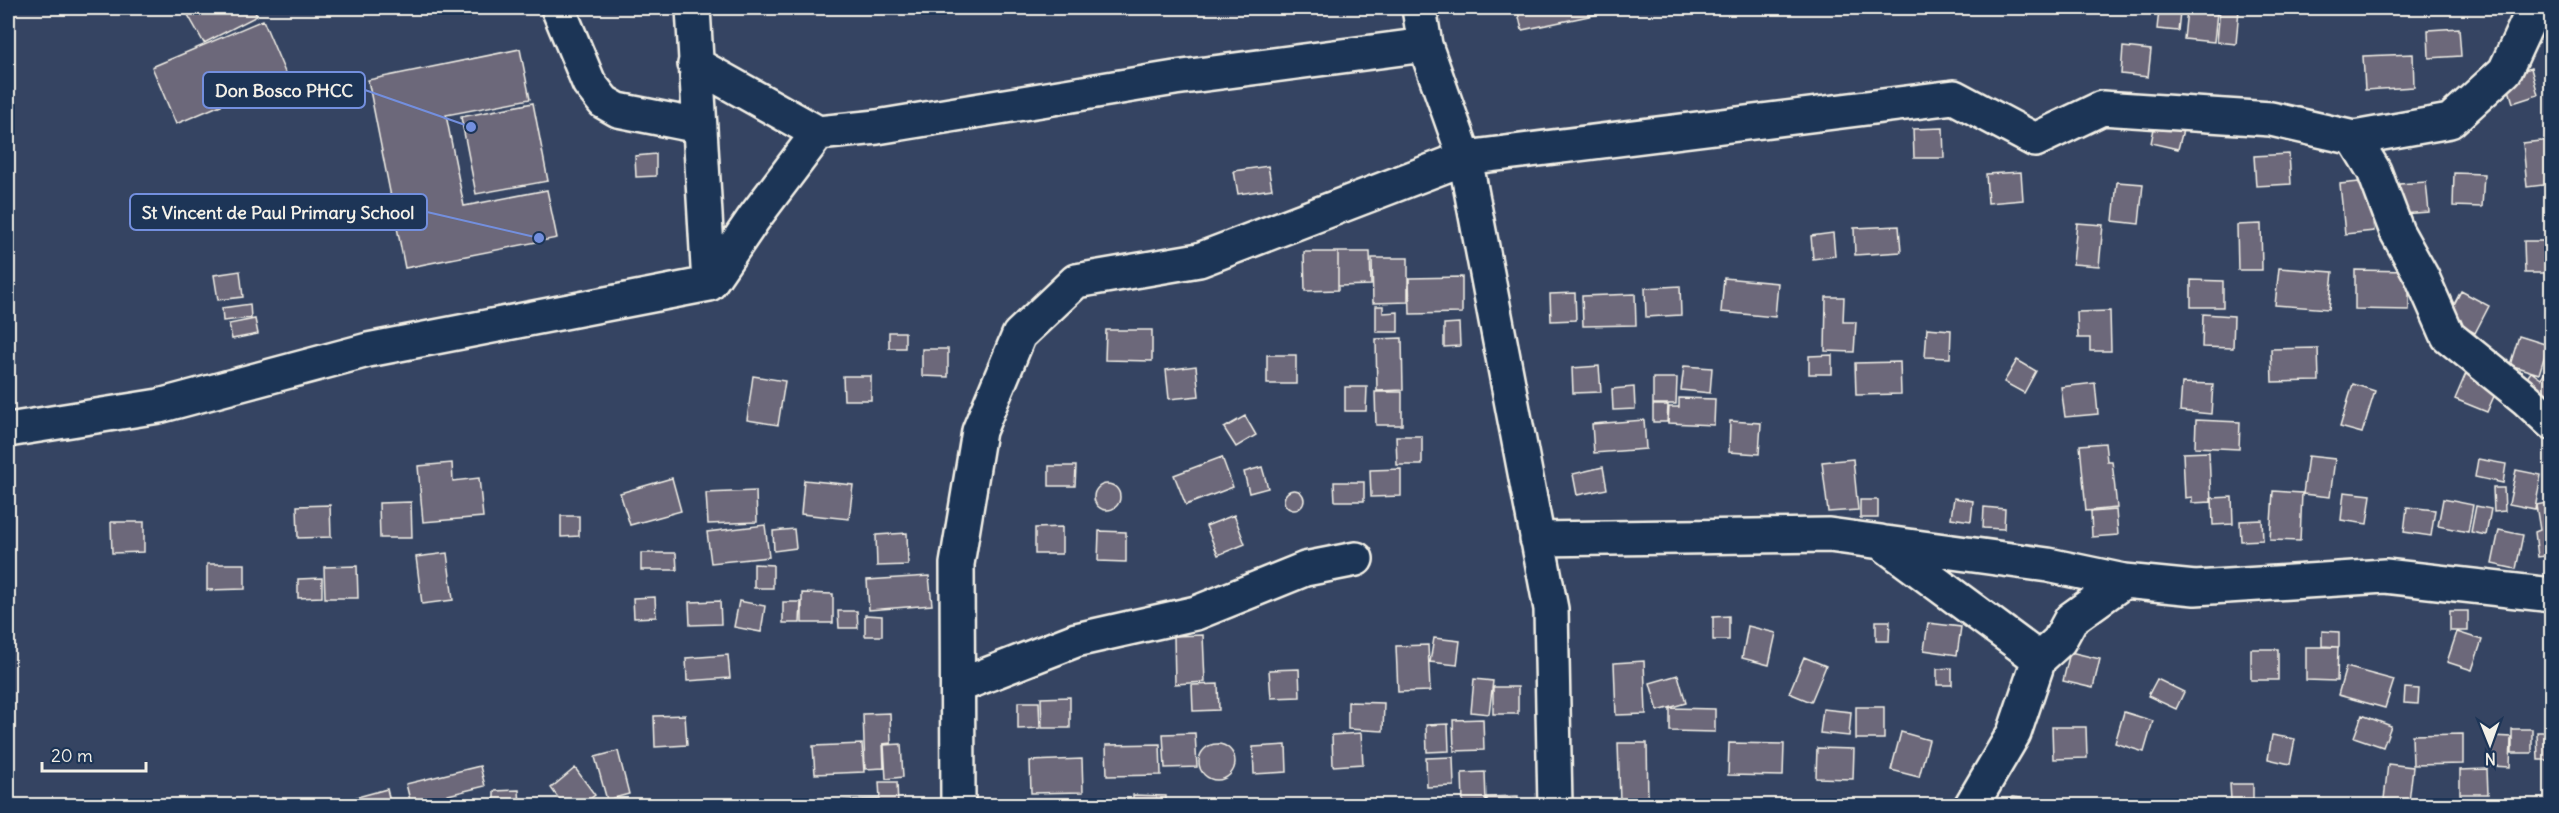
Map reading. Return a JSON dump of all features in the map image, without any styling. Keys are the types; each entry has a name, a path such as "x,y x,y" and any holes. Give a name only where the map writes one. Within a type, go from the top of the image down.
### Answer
{"street":[{"path":"558,8 589,83 604,102 618,110 699,126"},
{"path":"693,8 709,284"},
{"path":"1419,8 1425,45 1465,158 1551,609 1555,806"},
{"path":"958,806 957,564 979,431 1018,335 1076,281 1199,260 1465,158 1954,97 2035,140 2102,108 2271,119 2354,138 2450,121 2505,71 2530,17 2552,10"},
{"path":"696,64 818,133 877,127 1175,78 1425,45"},
{"path":"8,430 159,406 368,350 709,284 754,218 818,133"},
{"path":"2354,138 2374,171 2397,232 2422,277 2448,336 2552,423"},
{"path":"1537,539 1818,535 2048,565 2124,581 2195,588 2385,576 2552,596"},
{"path":"1881,542 2038,659"},
{"path":"958,686 1076,640 1196,613 1305,569 1356,559"},
{"path":"1971,806 2014,733 2038,659 2059,641 2071,619 2124,581"}],"building":[{"path":"197,8 253,8 257,16 204,43 187,13"},
{"path":"1517,8 1627,8 1522,30"},
{"path":"2220,8 2239,9 2236,44 2217,42"},
{"path":"2187,9 2217,12 2214,42 2184,39"},
{"path":"2159,10 2180,12 2178,31 2157,29"},
{"path":"2542,15 2552,15 2552,44 2543,45"},
{"path":"263,20 287,77 176,124 152,67"},
{"path":"2459,28 2461,56 2429,58 2428,30"},
{"path":"2123,47 2151,50 2148,77 2121,74"},
{"path":"520,49 530,99 446,115 464,206 547,190 557,238 405,268 368,80"},
{"path":"2413,54 2414,87 2365,90 2363,56"},
{"path":"2531,68 2538,95 2513,103 2505,76"},
{"path":"533,103 548,181 476,194 461,117"},
{"path":"2155,124 2183,130 2178,149 2151,143"},
{"path":"1943,128 1944,158 1914,158 1913,129"},
{"path":"2550,140 2552,184 2527,187 2523,143"},
{"path":"656,154 656,176 636,177 635,156"},
{"path":"2289,154 2291,184 2256,186 2254,156"},
{"path":"1268,166 1272,189 1238,194 1234,171"},
{"path":"2021,172 2023,200 1988,203 1986,174"},
{"path":"2454,173 2484,174 2482,207 2453,206"},
{"path":"2369,181 2374,231 2345,234 2340,184"},
{"path":"2117,182 2143,184 2139,224 2113,221"},
{"path":"2426,182 2429,212 2401,214 2399,184"},
{"path":"2077,223 2103,225 2099,266 2073,264"},
{"path":"2261,224 2262,270 2238,270 2237,225"},
{"path":"1899,226 1901,252 1855,255 1854,228"},
{"path":"1833,233 1835,256 1813,259 1811,236"},
{"path":"2524,241 2547,241 2547,273 2525,273"},
{"path":"1304,252 1338,252 1338,290 1305,291"},
{"path":"1338,252 1370,252 1371,285 1338,286"},
{"path":"1372,258 1408,258 1408,302 1373,303"},
{"path":"2279,268 2333,272 2329,309 2275,305"},
{"path":"2355,270 2409,271 2409,310 2355,309"},
{"path":"240,271 243,297 218,300 214,275"},
{"path":"1462,277 1462,313 1410,314 1409,278"},
{"path":"1724,278 1778,283 1775,317 1721,312"},
{"path":"2191,280 2223,281 2223,307 2191,307"},
{"path":"1680,286 1681,315 1646,317 1645,288"},
{"path":"2461,291 2489,306 2475,333 2447,318"},
{"path":"1575,293 1576,320 1551,321 1550,294"},
{"path":"1635,294 1636,325 1583,326 1582,296"},
{"path":"1826,297 1844,297 1843,322 1856,322 1854,352 1825,351"},
{"path":"250,304 251,318 223,321 222,308"},
{"path":"1376,306 1383,306 1383,313 1398,312 1398,332 1376,332"},
{"path":"2110,311 2111,351 2090,351 2090,338 2078,338 2077,312"},
{"path":"2203,314 2234,316 2233,348 2202,347"},
{"path":"255,319 258,334 232,339 229,324"},
{"path":"1459,323 1460,346 1444,347 1444,324"},
{"path":"1927,328 1951,330 1950,358 1925,357"},
{"path":"1106,330 1152,330 1152,361 1105,360"},
{"path":"889,332 905,332 905,348 889,348"},
{"path":"2519,336 2548,345 2539,374 2510,365"},
{"path":"1402,338 1403,390 1377,391 1376,339"},
{"path":"2318,348 2319,381 2272,382 2271,349"},
{"path":"922,349 948,349 948,377 922,376"},
{"path":"1267,355 1296,355 1296,384 1267,384"},
{"path":"1832,355 1832,374 1809,374 1809,356"},
{"path":"2017,360 2036,371 2024,393 2004,382"},
{"path":"1900,362 1901,394 1856,395 1855,363"},
{"path":"1196,366 1199,396 1169,399 1166,370"},
{"path":"1599,366 1601,392 1573,393 1572,368"},
{"path":"1684,366 1712,368 1710,393 1681,390"},
{"path":"2467,371 2499,385 2487,412 2455,399"},
{"path":"2546,371 2552,375 2552,404 2522,385 2531,372 2541,379"},
{"path":"753,376 785,381 778,425 747,420"},
{"path":"843,376 871,376 871,400 844,400"},
{"path":"1653,378 1677,378 1676,404 1653,404"},
{"path":"2095,383 2098,414 2065,417 2061,387"},
{"path":"2182,383 2213,384 2211,414 2180,411"},
{"path":"2353,384 2375,391 2362,433 2340,427"},
{"path":"1345,387 1367,387 1366,411 1345,411"},
{"path":"1634,387 1635,409 1613,410 1612,389"},
{"path":"1375,392 1402,392 1402,425 1376,425"},
{"path":"1679,398 1715,399 1714,425 1668,423 1669,407 1679,407"},
{"path":"1653,405 1668,405 1667,422 1653,422"},
{"path":"1245,416 1256,435 1236,447 1224,428"},
{"path":"1644,420 1646,449 1594,453 1592,424"},
{"path":"2196,420 2240,422 2239,449 2195,447"},
{"path":"1730,421 1761,423 1759,454 1729,452"},
{"path":"1396,436 1422,436 1422,465 1397,465"},
{"path":"2105,443 2107,461 2112,461 2117,508 2086,511 2080,445"},
{"path":"2209,452 2211,502 2192,503 2192,497 2185,498 2183,453"},
{"path":"2308,456 2335,459 2330,497 2303,494"},
{"path":"1222,457 1233,487 1186,505 1174,475"},
{"path":"1853,459 1858,510 1828,512 1822,462"},
{"path":"2478,459 2506,464 2503,483 2475,477"},
{"path":"452,463 453,481 479,478 483,517 423,522 418,466"},
{"path":"1049,466 1076,466 1075,486 1049,486"},
{"path":"1262,467 1268,488 1249,493 1244,472"},
{"path":"1603,467 1607,489 1577,495 1573,474"},
{"path":"1401,469 1401,496 1371,497 1370,470"},
{"path":"2516,470 2541,475 2535,509 2509,504"},
{"path":"672,478 681,511 630,525 620,493"},
{"path":"804,480 853,485 849,519 801,514"},
{"path":"1334,482 1364,482 1364,501 1335,501"},
{"path":"1107,484 1116,488 1120,497 1116,506 1107,510 1098,506 1094,497 1098,488"},
{"path":"2493,488 2504,488 2505,511 2494,512"},
{"path":"1290,490 1298,490 1304,496 1304,504 1298,510 1290,510 1284,504 1284,496"},
{"path":"756,491 757,522 708,524 706,493"},
{"path":"2273,491 2302,493 2300,541 2270,540"},
{"path":"2344,492 2371,495 2367,524 2341,520"},
{"path":"2232,497 2233,524 2213,525 2212,498"},
{"path":"1954,498 1973,501 1971,521 1951,518"},
{"path":"2443,499 2473,505 2468,532 2438,526"},
{"path":"1860,500 1878,500 1878,518 1860,518"},
{"path":"411,502 412,538 380,538 379,503"},
{"path":"2552,502 2552,555 2538,557 2535,532 2540,530 2536,505"},
{"path":"330,505 331,537 298,538 297,506"},
{"path":"2476,506 2491,509 2486,535 2471,532"},
{"path":"1984,507 2005,509 2004,529 1983,528"},
{"path":"2407,507 2435,510 2431,536 2404,532"},
{"path":"2116,510 2118,535 2092,537 2091,512"},
{"path":"1234,515 1245,544 1218,555 1206,526"},
{"path":"561,516 579,516 579,536 561,537"},
{"path":"2262,520 2263,540 2241,541 2240,521"},
{"path":"111,522 144,522 144,552 112,553"},
{"path":"765,525 769,557 711,563 707,532"},
{"path":"1062,527 1062,554 1035,554 1035,528"},
{"path":"794,529 796,548 774,551 773,531"},
{"path":"2499,530 2523,535 2516,569 2492,564"},
{"path":"1099,531 1126,532 1126,562 1098,561"},
{"path":"907,533 908,565 877,566 876,535"},
{"path":"447,553 453,600 422,604 416,557"},
{"path":"641,553 676,553 677,570 641,570"},
{"path":"207,564 245,564 245,589 207,590"},
{"path":"754,564 773,565 773,588 754,588"},
{"path":"357,566 358,598 325,598 324,567"},
{"path":"929,576 932,605 869,610 867,580"},
{"path":"322,578 322,597 298,598 298,579"},
{"path":"802,593 833,594 833,623 802,623"},
{"path":"655,597 656,617 634,618 633,598"},
{"path":"720,601 721,624 690,625 689,602"},
{"path":"739,601 765,606 761,632 734,627"},
{"path":"783,602 801,602 800,623 783,623"},
{"path":"838,611 857,611 858,628 839,628"},
{"path":"2450,611 2468,611 2468,631 2450,631"},
{"path":"865,615 882,616 882,636 865,636"},
{"path":"1729,616 1729,640 1713,640 1713,617"},
{"path":"1876,621 1890,621 1889,641 1876,641"},
{"path":"1928,623 1961,627 1957,655 1924,650"},
{"path":"1748,626 1776,633 1769,665 1742,658"},
{"path":"2322,631 2339,632 2339,647 2322,646"},
{"path":"2457,632 2482,640 2472,670 2447,662"},
{"path":"1203,635 1205,682 1175,684 1174,636"},
{"path":"1434,638 1460,641 1457,665 1430,662"},
{"path":"1428,645 1430,691 1398,692 1396,646"},
{"path":"2306,647 2338,647 2337,681 2306,680"},
{"path":"2251,649 2278,649 2278,680 2251,680"},
{"path":"2070,652 2100,659 2093,688 2063,681"},
{"path":"728,655 730,678 687,681 686,658"},
{"path":"1804,657 1826,666 1811,702 1789,693"},
{"path":"1644,661 1646,714 1616,715 1614,663"},
{"path":"2346,667 2394,680 2385,708 2338,695"},
{"path":"1952,668 1952,685 1937,685 1937,669"},
{"path":"1299,669 1300,697 1271,698 1269,670"},
{"path":"1678,675 1686,703 1658,711 1650,683"},
{"path":"1474,679 1493,681 1489,714 1471,712"},
{"path":"2157,679 2184,692 2176,709 2148,696"},
{"path":"1218,684 1219,710 1193,711 1192,685"},
{"path":"1493,687 1518,687 1518,714 1493,714"},
{"path":"2405,688 2419,689 2418,704 2404,703"},
{"path":"1070,697 1070,728 1042,728 1041,698"},
{"path":"1018,702 1039,702 1040,728 1018,729"},
{"path":"1348,702 1384,703 1383,731 1348,729"},
{"path":"1856,707 1884,707 1884,739 1856,739"},
{"path":"1670,708 1715,709 1715,732 1670,731"},
{"path":"1823,709 1851,712 1849,736 1820,733"},
{"path":"2124,712 2153,721 2144,752 2115,743"},
{"path":"890,713 891,743 883,744 884,768 865,769 863,714"},
{"path":"685,715 687,745 655,747 654,716"},
{"path":"2362,715 2391,726 2383,747 2354,737"},
{"path":"1483,719 1484,750 1454,751 1453,720"},
{"path":"1448,724 1449,751 1427,752 1426,725"},
{"path":"2052,727 2086,727 2087,758 2053,759"},
{"path":"2512,729 2532,729 2532,753 2512,753"},
{"path":"1901,732 1929,740 1919,777 1891,770"},
{"path":"2537,732 2552,732 2552,760 2538,760"},
{"path":"1195,733 1197,767 1165,768 1163,734"},
{"path":"1361,733 1363,764 1333,766 1332,735"},
{"path":"2463,734 2463,764 2413,765 2412,735"},
{"path":"2272,735 2295,739 2290,764 2268,759"},
{"path":"2492,736 2511,737 2510,767 2491,766"},
{"path":"1618,743 1647,743 1648,800 1620,801"},
{"path":"1729,743 1784,744 1783,776 1728,775"},
{"path":"862,744 864,772 815,774 813,746"},
{"path":"901,744 903,777 886,779 884,745"},
{"path":"1160,744 1161,775 1107,776 1106,745"},
{"path":"1217,744 1229,750 1235,762 1229,774 1217,780 1205,774 1199,762 1205,750"},
{"path":"1286,745 1287,772 1254,774 1253,747"},
{"path":"1817,748 1854,749 1853,779 1816,778"},
{"path":"618,751 629,794 607,800 595,757"},
{"path":"1453,757 1454,786 1427,787 1426,758"},
{"path":"1082,759 1083,792 1031,793 1030,761"},
{"path":"2388,764 2413,767 2409,802 2384,799"},
{"path":"480,766 485,786 411,804 406,784"},
{"path":"575,768 595,795 581,806 564,806 551,788"},
{"path":"2487,769 2488,794 2460,794 2460,770"},
{"path":"1485,772 1486,802 1463,803 1462,773"},
{"path":"879,782 897,782 898,806 819,806 818,802 880,799"},
{"path":"2230,784 2253,784 2253,800 2231,800"},
{"path":"387,789 391,806 351,806 350,799"},
{"path":"519,790 520,806 494,806 494,791"},
{"path":"1133,795 1166,796 1166,806 1133,806"},
{"path":"1518,796 1518,806 1487,806 1487,797"},
{"path":"2012,797 2021,798 2027,806 2004,806"}],"place":[{"name":"Don Bosco PHCC","path":"471,127"},
{"name":"St Vincent de Paul Primary School","path":"539,238"}]}
